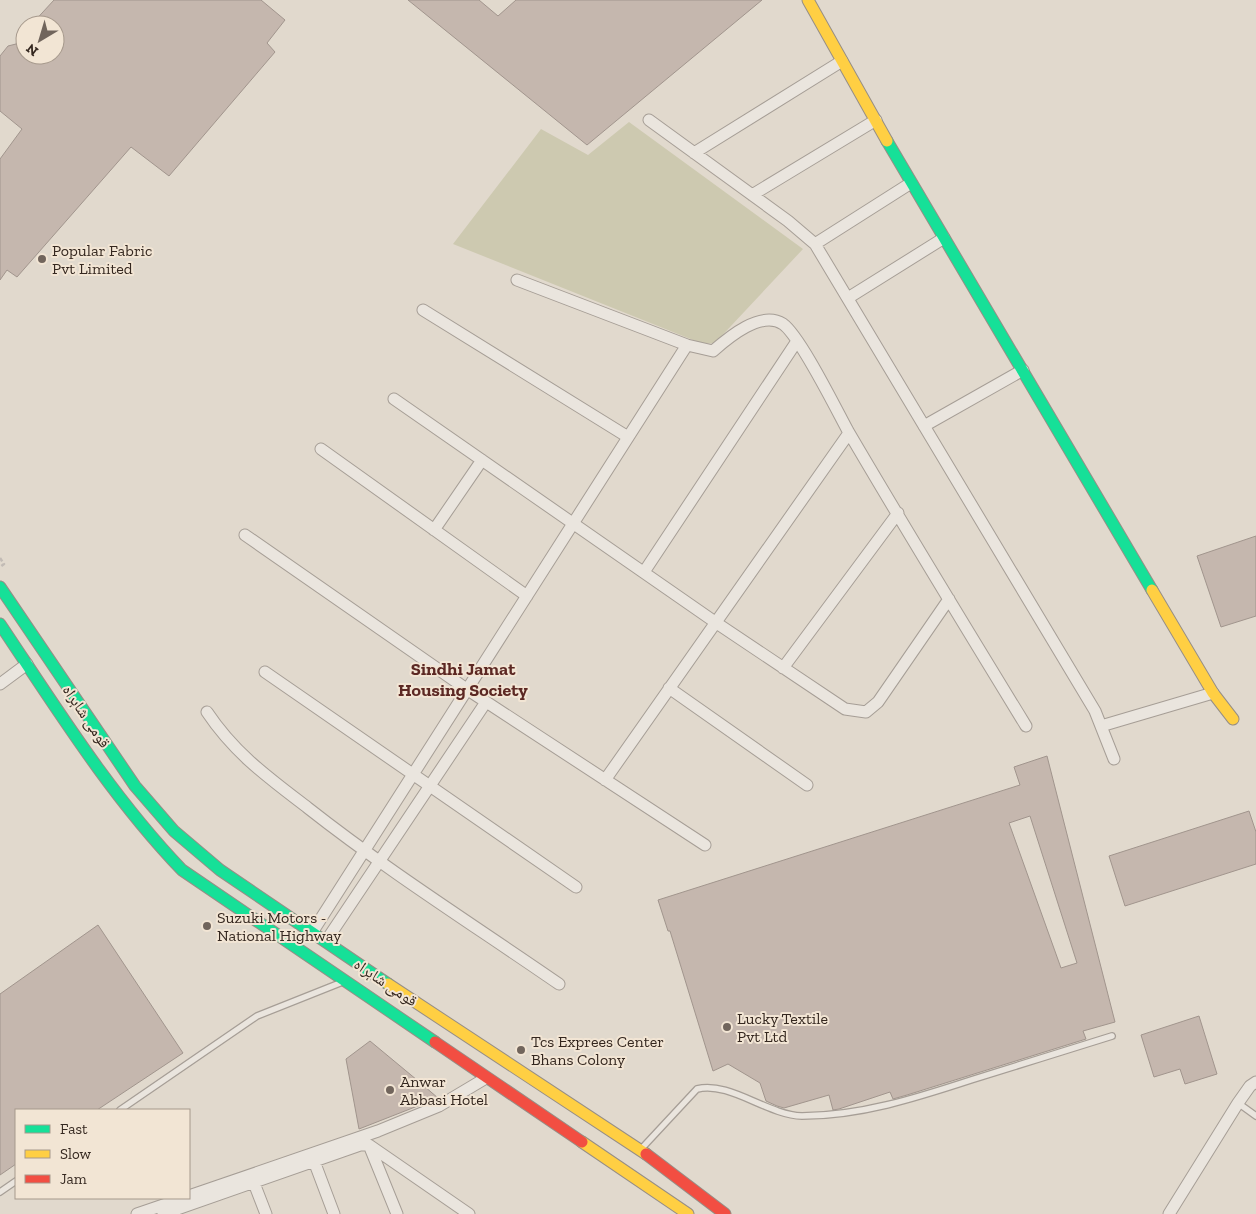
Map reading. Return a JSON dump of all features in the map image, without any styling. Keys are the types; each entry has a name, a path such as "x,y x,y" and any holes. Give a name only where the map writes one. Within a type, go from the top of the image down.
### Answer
{"main road":[{"path":"808,0 944,238 1213,692 1233,719"},
{"name":"قومی شاہراہ","path":"0,587 134,786 174,831 220,870 405,996 640,1150 725,1214"},
{"name":"قومی شاہراہ","path":"0,624 124,806 152,841 182,870 688,1214"}],"street":[{"path":"694,153 842,61"},
{"path":"649,120 752,195 815,244 1095,711 1114,759"},
{"path":"752,195 876,120"},
{"path":"815,244 912,183"},
{"path":"848,298 944,238"},
{"path":"517,280 686,345 713,351 734,332 763,320 782,324 797,341 849,433 1026,726"},
{"path":"423,310 628,437"},
{"path":"644,572 797,341"},
{"path":"313,932 686,345"},
{"path":"924,426 1023,370"},
{"path":"394,399 715,622 845,709 866,712 878,702 949,600"},
{"path":"605,780 849,433"},
{"path":"321,449 527,596"},
{"path":"434,530 482,460"},
{"path":"783,668 898,513"},
{"path":"245,535 468,690 705,845"},
{"path":"0,684 27,664"},
{"path":"265,672 576,887"},
{"path":"669,688 807,786"},
{"path":"1101,726 1213,692"},
{"path":"326,941 486,702"},
{"path":"207,712 223,736 254,767 364,852 379,860 559,984"},
{"path":"163,1214 439,1106 486,1078"},
{"path":"1168,1214 1238,1103 1250,1086 1256,1082"},
{"path":"137,1214 191,1203 254,1183 360,1145 369,1145 468,1214"},
{"path":"369,1145 397,1214"},
{"path":"314,1161 334,1214"},
{"path":"254,1183 266,1214"}],"lane":[{"path":"121,1109 257,1016 347,981"},
{"path":"640,1150 697,1089 706,1087 723,1090 773,1110 800,1116 849,1112 894,1104 1112,1036"},
{"path":"1238,1103 1256,1116"},
{"path":"0,1192 15,1182"}],"path":[{"path":"0,558 4,564 0,567"}],"shaded area":[{"path":"629,122 803,249 715,343 703,344 453,244 541,129 588,155"}],"building":[{"path":"54,0 261,0 285,20 267,43 275,52 169,176 131,147 17,277 7,270 0,280 0,159 22,129 0,111 0,56 8,46 15,44 15,65 65,65 65,15 40,15"},
{"path":"408,0 479,0 498,16 516,0 762,0 587,145"},
{"path":"1256,536 1256,616 1221,627 1197,556"},
{"path":"1047,756 1115,1022 1083,1031 1086,1039 907,1095 893,1099 890,1092 833,1110 829,1095 784,1108 777,1106 766,1101 760,1083 728,1064 713,1071 670,931 668,931 658,900 1020,785 1014,767","holes":["1030,816 1077,963 1061,968 1009,823"]},
{"path":"1249,811 1256,832 1256,864 1125,906 1109,856"},
{"path":"98,925 183,1053 99,1109 15,1109 15,1165 0,1175 0,994"},
{"path":"1199,1016 1217,1074 1185,1084 1180,1069 1154,1077 1141,1035"},
{"name":"Anwar Abbasi Hotel","path":"370,1041 438,1098 359,1129 346,1059"}],"traffic: fast":[{"path":"887,141 1152,590"},
{"path":"0,587 135,786 174,831 220,870 388,984"},
{"path":"0,624 108,782 156,842 182,870 435,1042"}],"traffic: slow":[{"path":"808,0 887,141"},
{"path":"1152,590 1213,693 1233,719"},
{"path":"388,984 646,1154"},
{"path":"582,1142 688,1214"}],"traffic: jam":[{"path":"435,1042 582,1142"},
{"path":"646,1154 725,1214"}],"place":[{"name":"Popular Fabric Pvt Limited","path":"42,259"},
{"name":"Suzuki Motors - National Highway","path":"207,926"},
{"name":"Lucky Textile Pvt Ltd","path":"727,1027"},
{"name":"Tcs Exprees Center Bhans Colony","path":"521,1050"},
{"name":"Anwar Abbasi Hotel","path":"390,1090"}],"district":[{"name":"Sindhi Jamat Housing Society","path":"463,680"}]}
